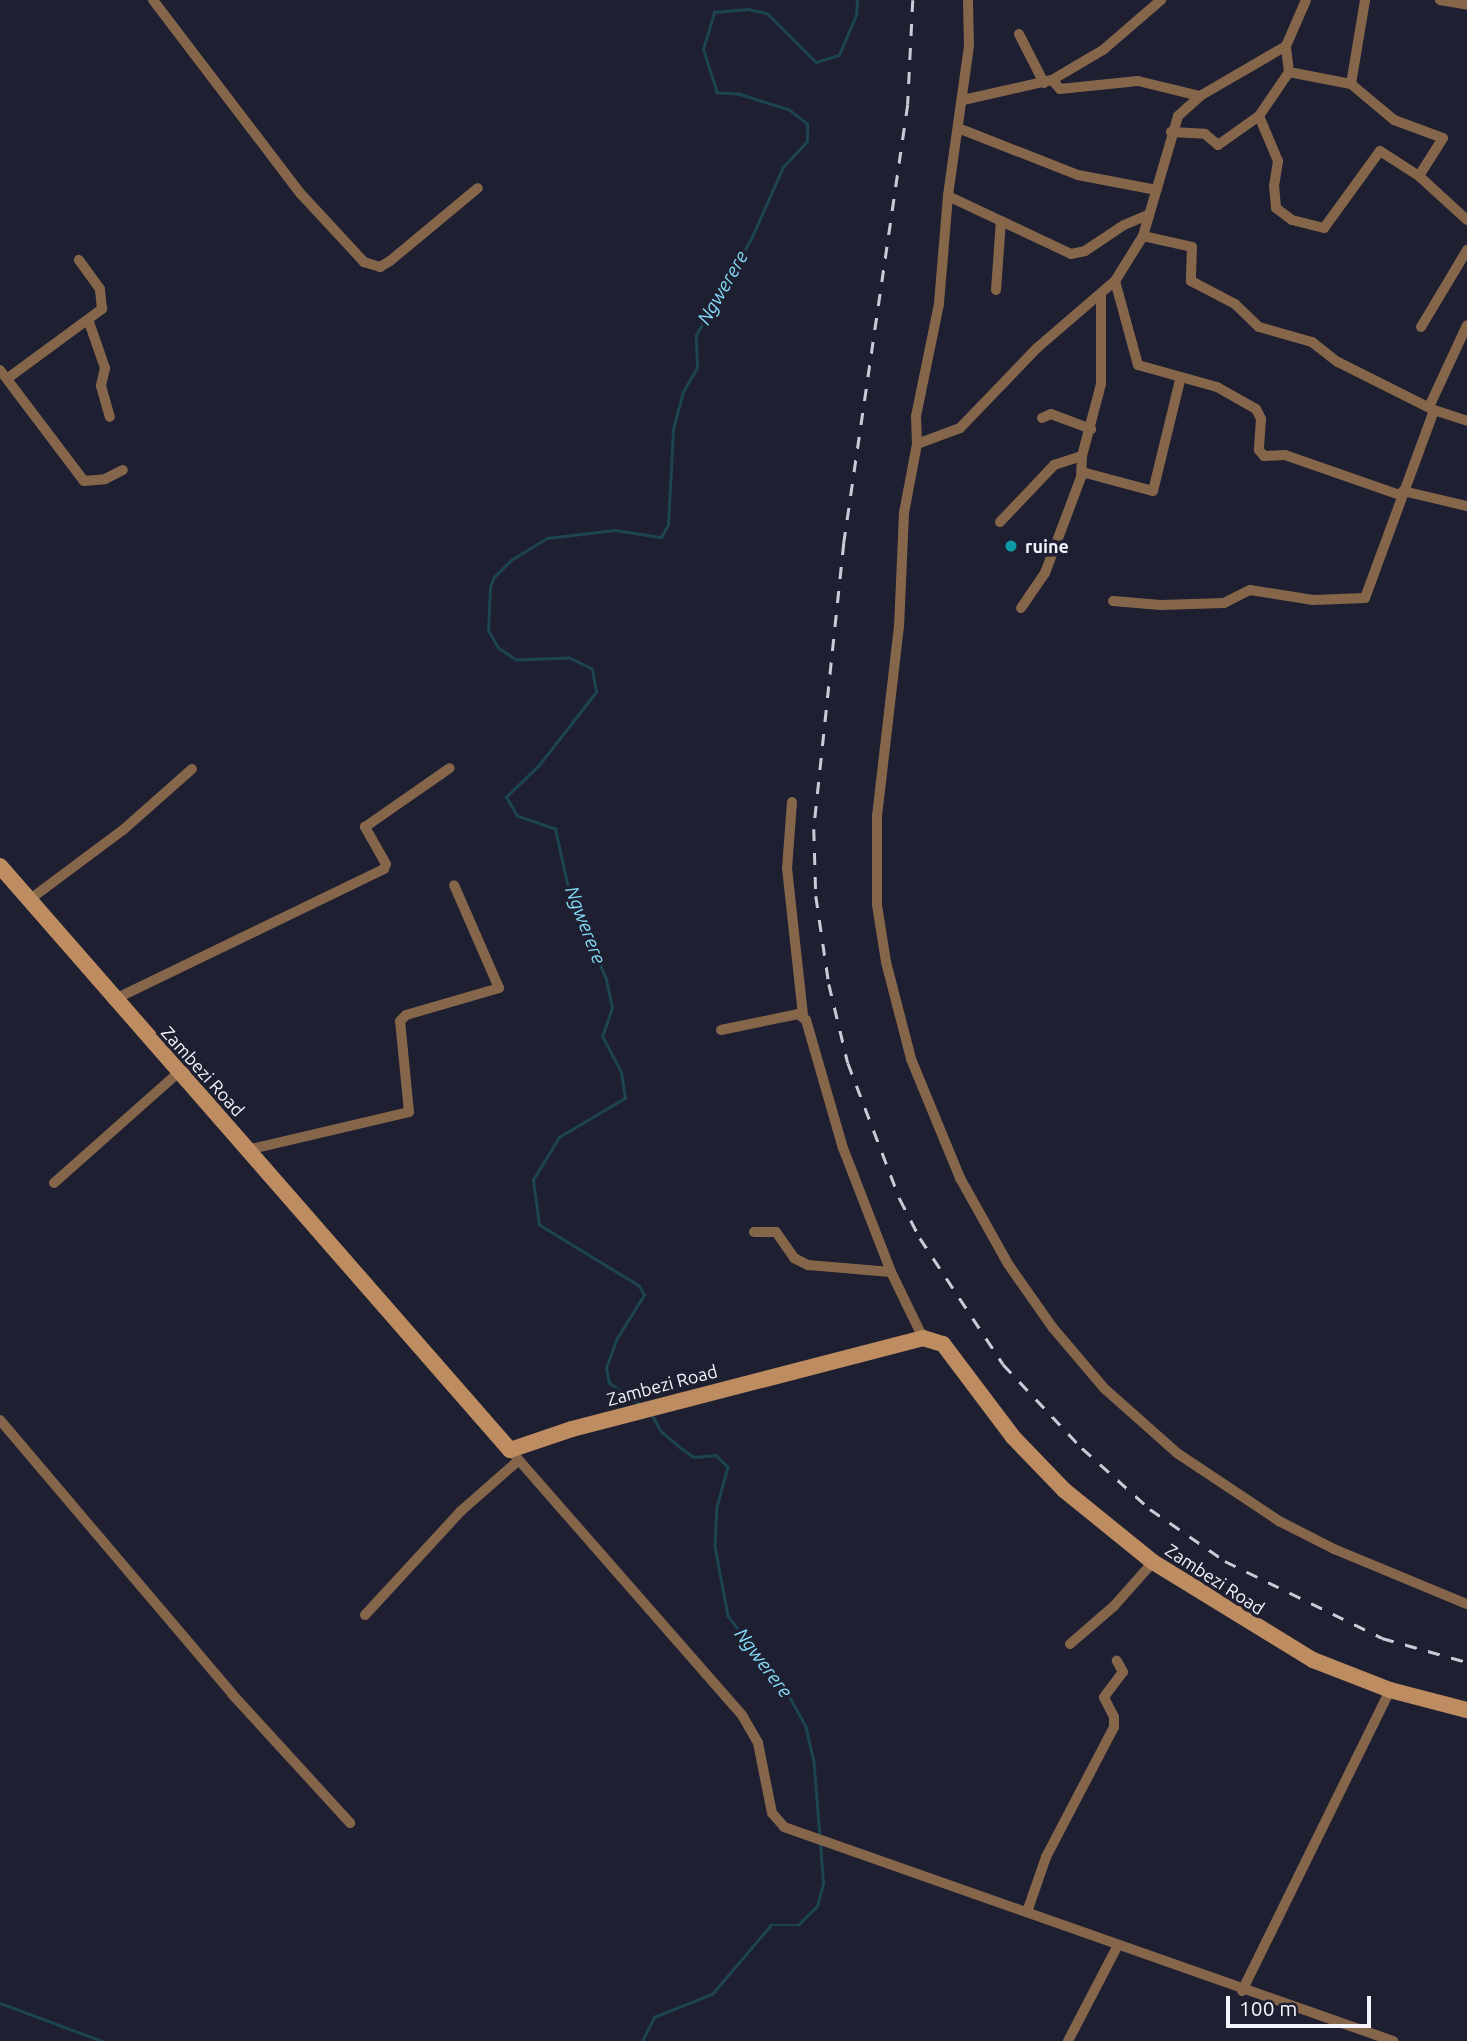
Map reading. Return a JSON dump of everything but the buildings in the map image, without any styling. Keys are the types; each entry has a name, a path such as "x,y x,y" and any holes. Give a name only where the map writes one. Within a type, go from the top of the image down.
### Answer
{"main road":[{"name":"Zambezi Road","path":"0,866 113,1000 514,1456 636,1412 923,1338 943,1344 1013,1437 1064,1490 1153,1562 1313,1660 1390,1690 1467,1710"}],"street":[{"path":"153,0 301,194 364,262 380,267 390,261 478,188"},
{"path":"968,0 963,100 948,196 939,304 916,416 917,444 904,513 899,626 877,815 877,905 886,962 906,1040 960,1178 1007,1264 1053,1328 1136,1420 1220,1484 1279,1521 1334,1549 1467,1604"},
{"path":"1171,132 1205,134 1218,145 1259,116 1289,72 1286,46 1306,0"},
{"path":"1351,84 1365,0"},
{"path":"1440,0 1467,5"},
{"path":"963,100 1048,81 1103,50 1158,1"},
{"path":"1019,34 1048,81 1060,89 1138,81 1200,96"},
{"path":"917,444 960,428 1037,348 1101,296 1115,281 1143,236 1171,132 1178,116 1200,96 1286,46"},
{"path":"1289,72 1351,84 1394,120 1443,138 1419,176"},
{"path":"1259,116 1278,160 1273,185 1276,208 1292,220 1324,228 1380,151 1419,176 1467,220"},
{"path":"958,128 1078,175 1157,190"},
{"path":"948,196 1076,255 1149,215"},
{"path":"996,290 1001,221"},
{"path":"1143,236 1192,247 1191,281 1236,304 1259,327 1312,342 1338,362 1432,408 1467,421"},
{"path":"1421,327 1467,250"},
{"path":"79,260 104,302 89,322 4,374 84,481 105,479 123,470"},
{"path":"1115,281 1131,330 1134,362 1180,380 1217,387 1261,413 1259,450 1264,456 1285,455 1401,493 1467,506"},
{"path":"1021,608 1045,573 1082,472 1082,456 1091,429 1103,369 1101,296"},
{"path":"89,322 105,368 101,386 110,416"},
{"path":"1113,601 1214,604 1250,590 1313,600 1365,598 1432,408 1467,324"},
{"path":"1082,472 1153,491 1180,380"},
{"path":"1042,418 1051,414 1091,429"},
{"path":"1000,522 1054,465 1082,456"},
{"path":"113,1000 384,869 386,864 365,827 450,768"},
{"path":"29,900 123,830 192,769"},
{"path":"792,802 787,868 803,1016 826,1100 891,1272 923,1338"},
{"path":"247,1150 409,1112 400,1021 406,1015 499,988 454,886"},
{"path":"721,1030 759,1019 803,1016"},
{"path":"54,1183 179,1072"},
{"path":"754,1233 776,1232 794,1258 808,1265 891,1272"},
{"path":"0,1420 232,1694 350,1823"},
{"path":"365,1615 514,1456 742,1715 758,1744 772,1813 784,1827 800,1836 1027,1912 1242,1991 1392,2041"},
{"path":"1070,1644 1114,1606 1153,1562"},
{"path":"1027,1912 1046,1857 1114,1727 1114,1717 1104,1697 1124,1672 1117,1661"},
{"path":"1242,1991 1390,1690"},
{"path":"1068,2041 1118,1945"}],"waterway":[{"name":"Ngwerere","path":"639,1404 609,1383 606,1368 617,1338 644,1295 639,1286 539,1225 533,1180 559,1137 625,1098 621,1072 602,1037 612,1008 606,979 570,897 555,829 517,816 506,797 539,765 596,692 592,669 569,658 516,660 498,648 488,631 490,587 494,577 511,560 547,538 615,530 661,537 668,525 673,429 683,392 697,368 696,335 751,239 783,167 807,141 807,124 789,110 738,94 717,93 703,49 714,12 748,9 767,13 816,62 839,55 856,15 857,0"},
{"name":"Ngwerere","path":"652,1415 662,1432 694,1457 716,1455 728,1467 717,1507 715,1546 728,1616 788,1694 806,1727 814,1762 820,1836"},
{"name":"Ngwerere","path":"642,2041 654,2017 712,1994 771,1925 798,1925 817,1906 823,1883 820,1843"},
{"path":"0,2003 102,2041"}],"railway":[{"path":"913,0 908,104 844,543 814,829 816,896 829,984 848,1063 900,1199 920,1238 1003,1364 1082,1448 1150,1509 1225,1561 1382,1638 1467,1662"}],"place":[{"name":"ruine","path":"1011,546"}]}
